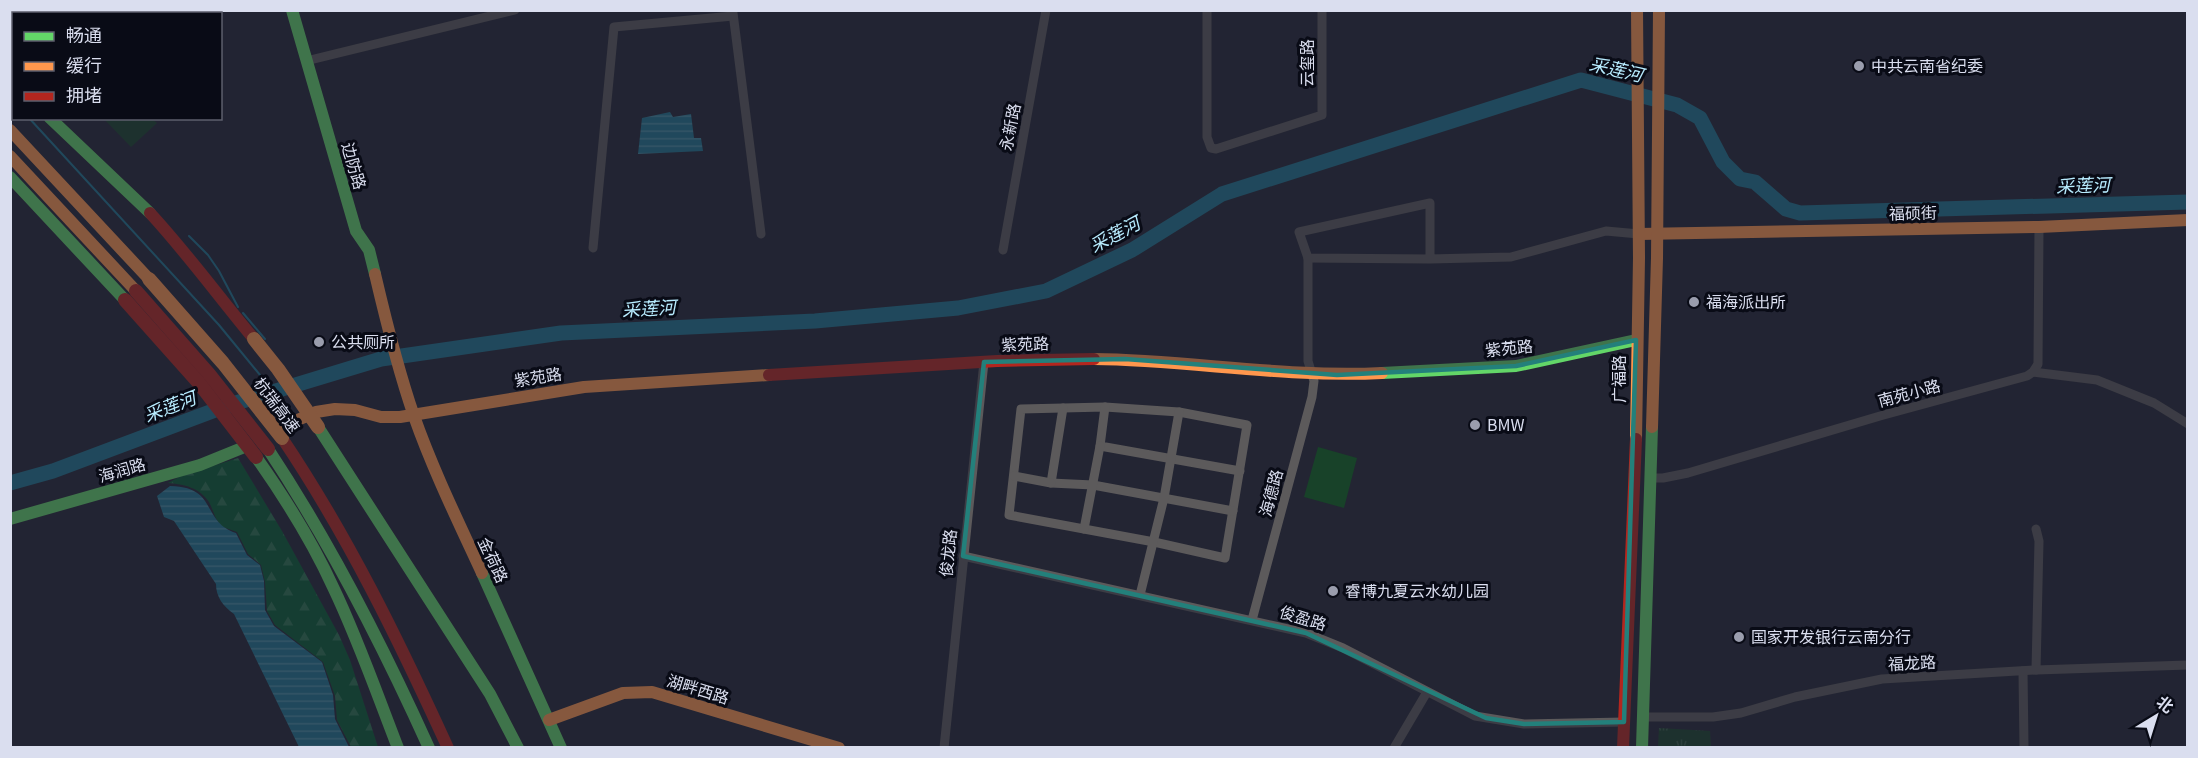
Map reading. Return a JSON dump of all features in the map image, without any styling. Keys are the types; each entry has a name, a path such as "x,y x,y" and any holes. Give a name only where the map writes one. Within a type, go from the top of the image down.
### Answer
{"main road":[{"name":"边防路","path":"292,10 356,231 369,250 405,383"},
{"name":"广福路","path":"1623,747 1636,428 1639,234 1636,108 1637,10"},
{"name":"广福路","path":"1642,747 1657,235 1659,10"},
{"path":"52,120 78,147 126,188 179,244 278,369 477,673 518,747"},
{"name":"杭瑞高速","path":"10,130 149,279 284,431 354,553 448,747"},
{"name":"杭瑞高速","path":"10,156 130,295 210,374 262,453 313,517 382,647 429,747"},
{"path":"10,177 130,295"},
{"name":"福硕街","path":"1639,234 2038,226 2187,220"},
{"name":"紫苑路","path":"414,415 584,387 984,362 1125,359 1194,363 1311,375 1516,366 1636,340"},
{"name":"金荷路","path":"405,383 414,415 436,472 561,747"},
{"path":"284,431 316,412 335,409 355,410 381,417 414,415"},
{"name":"海润路","path":"10,519 200,465 242,448"},
{"path":"262,453 326,571 398,747"},
{"name":"湖畔西路","path":"549,720 623,693 652,692 839,747"}],"street":[{"path":"306,61 515,10"},
{"name":"永新路","path":"1003,250 1046,10"},
{"name":"云玺路","path":"1207,10 1207,137 1211,148 1245,141 1322,115 1322,10"},
{"path":"593,248 614,27 733,13 761,234"},
{"name":"海德路","path":"1252,620 1312,397 1314,381 1308,361 1308,258 1299,232 1430,203 1430,259"},
{"path":"2038,226 2038,357 2033,372 2097,380 2154,403 2187,424"},
{"path":"1308,258 1511,257 1606,231 1639,234"},
{"name":"俊龙路","path":"944,747 984,362"},
{"name":"南苑小路","path":"1650,478 1688,473 1880,416 2027,376 2033,372"},
{"path":"1084,529 1105,407"},
{"path":"1105,407 1179,412 1247,425 1225,558 1154,542 1009,515 1021,409 1105,407"},
{"path":"1051,483 1064,408"},
{"path":"1140,595 1164,498 1179,412"},
{"path":"1100,446 1240,471"},
{"path":"1014,476 1051,483 1093,485 1233,511"},
{"path":"2036,529 2039,541 2036,670"},
{"name":"俊盈路","path":"963,556 1252,620 1324,639 1475,716 1505,722 1550,724 1624,722"},
{"name":"福龙路","path":"1643,717 1713,717 1741,713 1795,697 1882,679 2036,670 2187,665"},
{"path":"2023,671 2024,747"},
{"path":"1394,747 1427,692"}],"highlighted area":[{"path":"1636,340 1624,722 1524,724 1486,718 1306,633 963,556 984,362 1125,359 1337,375 1516,366"}],"green space":[{"path":"105,120 153,120 157,123 131,147"},
{"path":"1318,447 1357,458 1344,508 1304,497"},
{"path":"238,458 282,531 339,635 350,660 378,747 351,747 337,720 335,696 323,662 275,625 267,611 261,565 248,554 237,532 220,525 209,502 201,493 186,486 168,483 181,476"},
{"path":"1659,728 1710,731 1711,747 1658,747"}],"water":[{"path":"670,112 673,117 691,114 694,138 701,138 703,151 638,154 642,118"},
{"path":"170,486 196,492 203,498 217,521 236,533 247,555 260,565 264,581 265,610 274,626 322,662 333,695 335,719 349,747 299,747 234,614 221,601 216,584 174,521 164,517 157,496"}],"waterway":[{"name":"采莲河","path":"10,483 53,471 226,406 381,359 561,333 815,321 958,308 1046,291 1132,250 1222,194 1581,80 1677,105 1700,118 1723,162 1740,179 1755,182 1786,209 1800,213 2188,202"},
{"path":"31,120 219,325 274,392"},
{"path":"189,236 208,255 238,307"},
{"path":"243,313 265,339"}],"traffic: fast":[{"path":"292,10 356,231 369,250 375,274"},
{"path":"52,120 150,213"},
{"path":"10,177 125,300"},
{"path":"1382,373 1516,366 1636,340"},
{"path":"318,427 490,694 518,748"},
{"path":"1642,748 1652,427"},
{"path":"10,519 200,465 242,448"},
{"path":"268,449 313,521 354,595 429,748"},
{"path":"256,457 298,520 325,570 359,647 398,748"},
{"path":"482,573 561,748"}],"traffic: slow":[{"path":"1636,439 1639,258 1637,10"},
{"path":"1652,427 1657,258 1659,10"},
{"path":"10,130 149,279"},
{"path":"10,156 136,291"},
{"path":"1639,234 2039,227 2188,220"},
{"path":"375,274 398,363 421,436 482,573"},
{"path":"149,279 223,363 282,438"},
{"path":"254,339 318,427"},
{"path":"1094,359 1310,373 1382,373"},
{"path":"286,425 316,412 335,409 355,410 381,417 400,417 584,387 769,375"},
{"path":"549,720 623,693 652,692 839,748"}],"traffic: jam":[{"path":"150,213 254,339"},
{"path":"136,291 209,374 268,449"},
{"path":"125,300 199,383 256,457"},
{"path":"769,375 997,361 1094,359"},
{"path":"282,438 351,551 411,668 448,748"},
{"path":"1623,748 1636,439"}],"place":[{"name":"中共云南省纪委","path":"1859,66"},
{"name":"福海派出所","path":"1694,302"},
{"name":"公共厕所","path":"319,342"},
{"name":"BMW","path":"1475,425"},
{"name":"睿博九夏云水幼儿园","path":"1333,591"},
{"name":"国家开发银行云南分行","path":"1739,637"}]}
